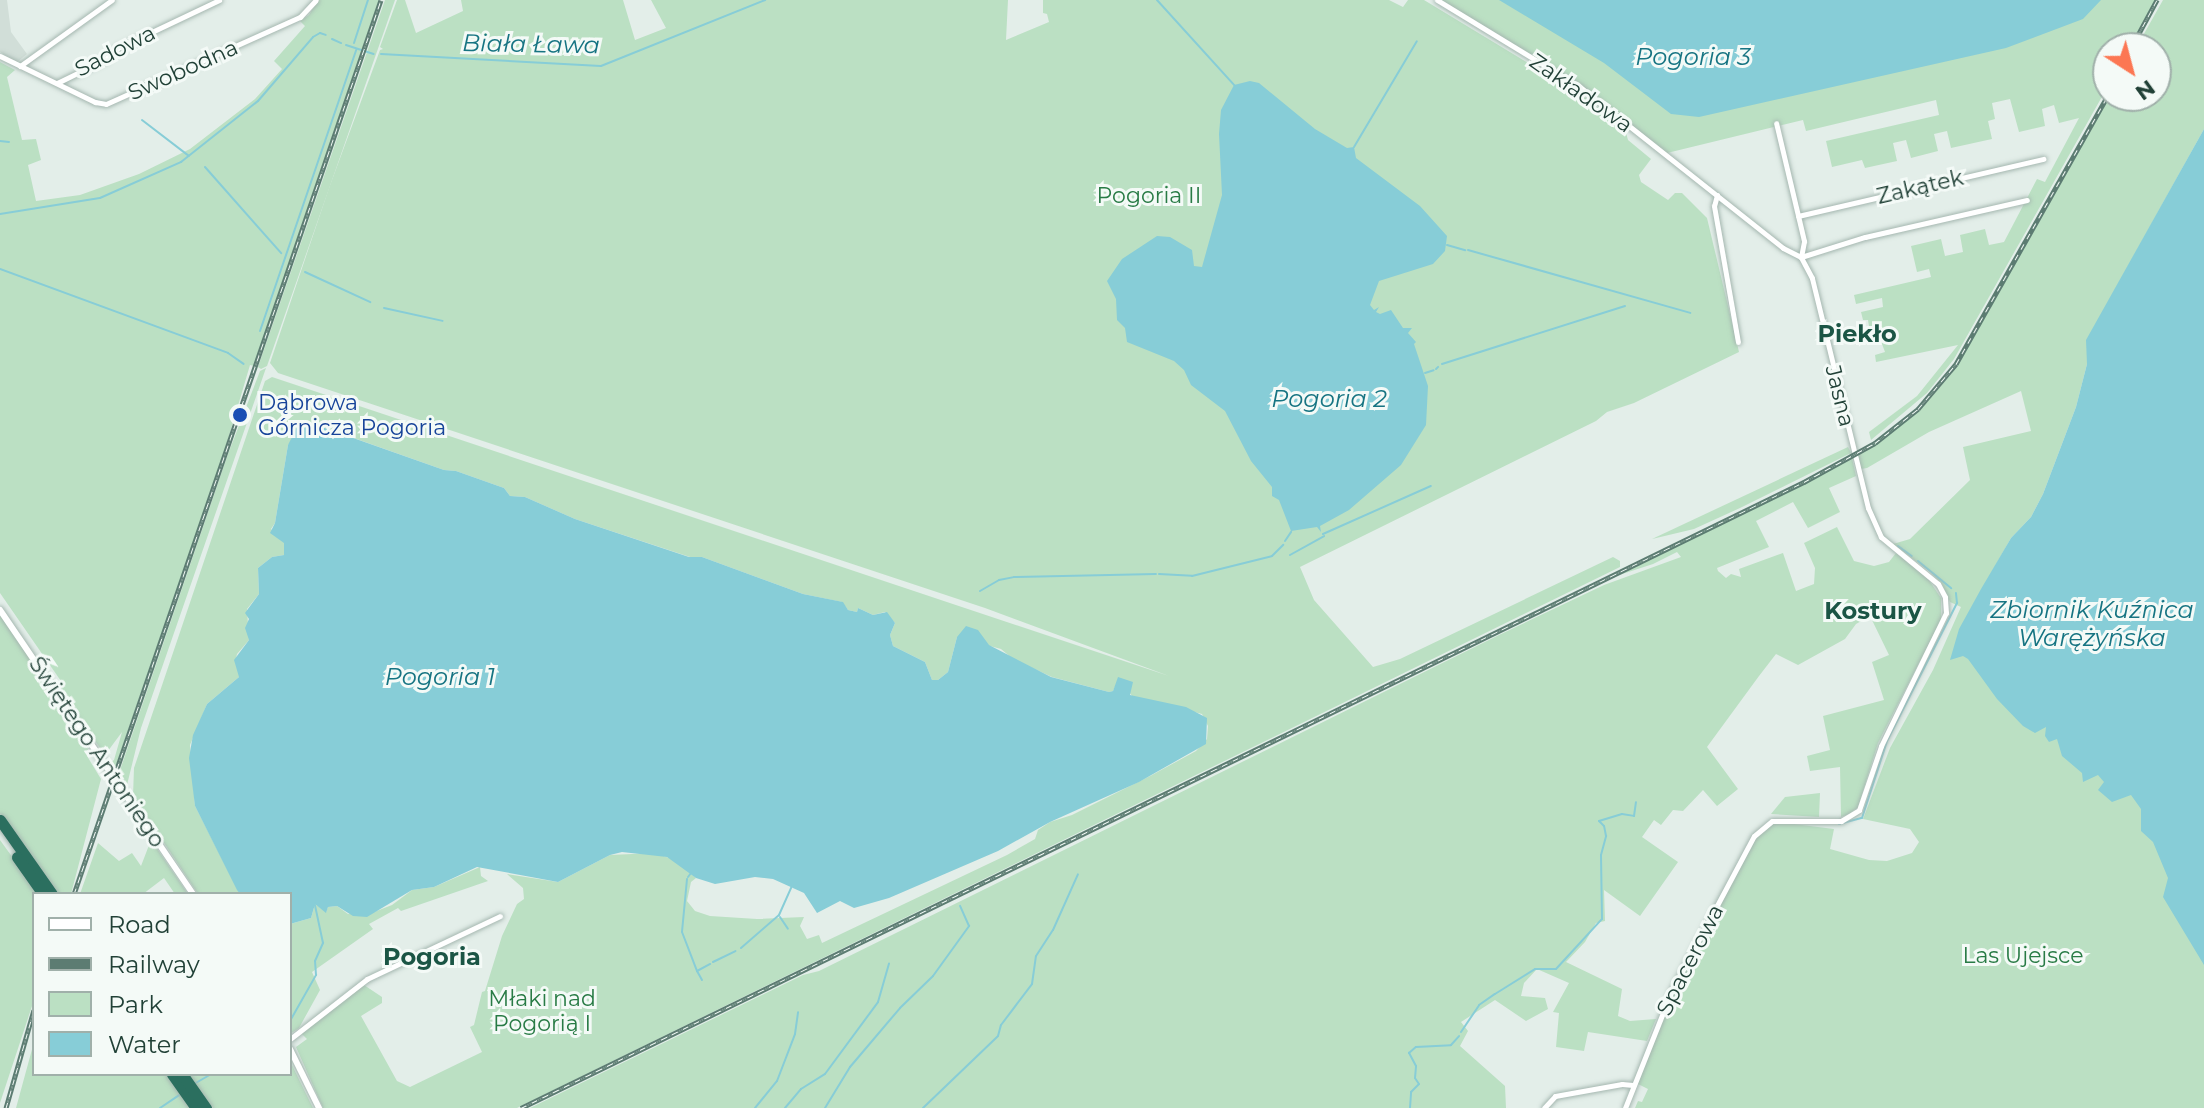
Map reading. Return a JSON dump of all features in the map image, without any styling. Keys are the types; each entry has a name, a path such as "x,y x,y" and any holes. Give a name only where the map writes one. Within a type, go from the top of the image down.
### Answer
{"highway":[{"path":"0,820 51,892"},
{"path":"0,833 42,892"},
{"path":"186,1086 196,1108"},
{"path":"186,1086 206,1108"}],"street":[{"path":"20,66 25,59 112,0"},
{"name":"Sadowa","path":"57,83 105,59 118,48 219,0"},
{"name":"Swobodna","path":"0,56 97,103 109,103 300,17 316,0"},
{"name":"Zakładowa","path":"1437,0 1580,87 1783,248 1801,257"},
{"name":"Jasna","path":"1770,822 1841,821 1854,815 1863,804 1881,746 1945,616 1946,600 1940,587 1881,537 1871,517 1812,277 1801,257 1804,243 1776,123"},
{"name":"Zakątek","path":"1798,216 2043,159"},
{"path":"1717,195 1714,206 1738,342"},
{"path":"1801,257 1867,237 2027,200"},
{"name":"Świętego Antoniego","path":"0,610 192,892"},
{"name":"Spacerowa","path":"1625,1108 1684,966 1754,836 1770,822"},
{"path":"292,1037 363,981 500,916"},
{"path":"292,1053 319,1108"},
{"path":"1544,1108 1555,1096 1622,1084 1633,1085"}],"shaded area":[{"path":"0,0 7,0 11,32 27,54 17,62 0,52"}],"green space":[{"path":"318,0 379,0 254,366 250,365 224,453 114,771 109,764 114,760 122,732 105,755 68,702 59,686 63,684 0,593 0,62 15,70 7,77 22,140 36,139 41,160 28,165 36,201 80,195 139,174 190,149 255,99 282,69 274,61 305,26 300,21 309,15"},
{"path":"385,0 395,0 267,366 261,369 258,367"},
{"path":"397,0 405,0 416,33 463,11 461,0 623,0 635,40 666,28 651,0 1008,0 1006,40 1049,22 1047,14 1043,13 1043,0 1389,0 1403,7 1408,0 1424,0 1586,98 1625,129 1628,140 1651,159 1639,175 1641,182 1668,200 1675,193 1682,193 1707,218 1739,352 1634,403 1607,412 1596,421 1300,567 1314,600 1373,667 1400,659 1613,557 1620,561 1620,567 517,1108 323,1108 296,1047 307,1039 301,1033 364,985 382,997 382,1003 361,1016 397,1081 410,1087 482,1052 470,1027 474,1025 502,936 517,904 524,899 523,888 507,874 558,882 610,855 655,853 675,860 696,878 691,882 687,901 695,911 710,916 757,919 804,917 800,926 807,939 819,935 822,943 1007,855 1035,839 1038,830 1050,822 1072,815 1196,751 1207,739 1208,726 1202,714 1132,696 1119,678 1113,691 1109,692 1052,677 1013,659 1001,649 957,637 948,672 938,680 932,680 925,662 893,646 890,635 895,623 885,612 873,615 858,608 857,612 848,610 842,602 803,594 702,557 690,557 575,519 525,497 510,496 504,488 317,425 288,445 275,523 271,529 285,543 284,555 272,557 258,568 259,594 247,609 249,640 237,654 235,663 239,677 207,704 190,745 195,806 239,892 197,892 133,796 134,768 265,381 272,377 1169,676 985,608 278,373 270,363 329,188 380,50 383,49 380,47"},
{"path":"1441,0 2156,0 2138,32 2092,32 2093,112 1954,359 1927,393 1871,440 1869,432 1917,396 1958,345 1876,362 1875,355 1885,352 1882,344 1872,345 1868,320 1863,320 1861,312 1883,307 1882,298 1856,304 1854,295 1931,277 1929,269 1917,272 1911,246 1941,239 1945,256 1963,252 1960,235 1985,229 1989,245 2004,242 2037,179 2045,182 2079,118 2059,123 2054,105 2042,109 2045,126 2019,132 2010,99 1992,103 1995,119 1988,121 1992,139 1951,148 1947,131 1934,134 1938,151 1911,158 1906,140 1893,143 1897,161 1865,168 1862,160 1832,167 1826,141 1939,115 1936,100 1806,131 1803,120 1667,153 1588,91"},
{"name":"Las Ujejsce","path":"2163,0 2204,0 2204,129 2087,340 2087,364 2076,407 2043,494 2031,517 2011,538 1969,612 2204,840 2204,1108 1635,1108 1648,1089 1636,1083 1675,989 1751,844 1765,826 1777,822 1834,829 1830,849 1869,860 1887,861 1912,853 1919,842 1910,829 1863,819 1890,748 1933,670 1961,607 1950,602 1942,584 1929,571 1893,544 1910,539 1970,480 1963,447 2031,431 2021,391 1929,432 1867,468 1861,469 1857,456 1921,409 1952,373 2100,112 2172,112 2172,32 2145,32"},
{"path":"266,368 141,728 126,789 118,776 228,454 260,371"},
{"path":"1848,447 1851,453 1740,508 1694,529 1652,539"},
{"path":"1852,458 1856,476 1829,488 1840,512 1808,528 1793,502 1756,521 1769,547 1717,568 1718,571 1726,578 1731,574 1741,577 1739,569 1783,553 1796,591 1814,584 1815,568 1804,543 1837,527 1854,561 1874,566 1889,562 1896,553 1929,580 1941,598 1941,620 1878,743 1858,807 1841,817 1840,767 1810,771 1807,756 1830,750 1823,716 1884,700 1872,662 1889,655 1870,616 1856,624 1845,639 1798,665 1776,654 1759,676 1707,747 1738,789 1717,806 1703,790 1683,811 1673,810 1661,825 1654,820 1642,837 1678,862 1640,916 1604,890 1605,921 1596,923 1585,942 1566,962 1622,989 1618,1016 1630,1021 1656,1019 1647,1041 1588,1032 1584,1051 1556,1047 1559,1013 1553,1012 1569,983 1537,969 1524,983 1521,996 1545,998 1548,1009 1526,1021 1495,1000 1461,1022 1468,1031 1460,1046 1505,1086 1506,1108 530,1108 803,975 819,971 1499,635 1604,585 1681,557 1677,552 1653,564 1610,578"},
{"path":"0,614 89,744 87,756 101,779 72,892 56,892 0,814"},
{"path":"1820,793 1819,817 1771,814 1785,797"},
{"path":"0,840 38,892 32,892 32,1006 0,1103"},
{"path":"151,840 187,892 174,892 164,878 146,892 81,892 98,843 119,861 132,853 141,866"},
{"path":"480,867 481,876 488,881 401,911 398,908 369,924 373,929 312,972 320,990 299,1028 292,1033 292,923 311,918 315,904 326,912 328,907 337,906 348,914 374,912 392,905 412,890 434,887"},
{"path":"32,1049 32,1076 169,1076 192,1108 16,1108"},
{"path":"292,1065 313,1108 213,1108 189,1076 292,1076"}],"water":[{"name":"Pogoria 3","path":"1499,0 2101,0 2083,19 2006,48 1699,117 1671,114 1604,63"},
{"name":"Pogoria 2","path":"1250,81 1259,83 1315,129 1347,148 1354,147 1356,158 1420,206 1447,236 1445,251 1433,264 1379,281 1370,305 1374,310 1379,307 1376,312 1380,314 1391,310 1403,328 1412,328 1408,333 1416,342 1414,344 1428,386 1426,425 1401,465 1349,510 1320,526 1321,532 1317,527 1291,531 1279,500 1272,496 1272,487 1251,461 1225,411 1191,385 1184,370 1174,361 1127,342 1125,328 1117,320 1116,299 1107,281 1122,259 1157,236 1170,237 1192,250 1194,266 1202,267 1222,195 1221,110 1234,85"},
{"name":"Zbiornik Kuźnica Warężyńska","path":"2204,129 2204,965 2163,897 2168,878 2153,842 2141,831 2141,809 2131,795 2112,802 2098,790 2104,782 2098,775 2083,782 2082,773 2062,756 2057,739 2049,742 2045,736 2046,727 2035,733 2023,726 1997,699 1968,659 1963,656 1950,660 1959,629 1981,589 2011,538 2031,517 2043,494 2076,407 2087,364 2086,340"},
{"name":"Pogoria 1","path":"305,421 444,470 456,471 504,488 510,496 525,497 575,519 689,557 702,557 803,594 843,602 848,610 857,612 858,608 873,615 887,612 895,623 890,635 893,646 925,662 932,680 938,680 948,672 957,637 966,626 978,630 989,645 1051,677 1109,692 1113,691 1118,677 1133,682 1130,695 1186,707 1207,718 1206,744 1139,782 1050,822 998,851 889,898 854,908 840,901 817,913 804,893 773,879 755,877 715,884 696,878 667,857 622,852 558,882 477,867 434,887 412,890 367,917 353,916 337,906 328,907 326,913 315,904 311,918 292,923 292,892 237,890 195,806 189,758 193,735 207,704 239,677 234,660 249,640 245,628 249,619 245,613 259,594 258,568 272,557 284,555 284,543 270,533 275,523 288,445 297,427"}],"waterway":[{"path":"354,43 368,0"},
{"name":"Biała Ława","path":"381,54 601,66 765,0"},
{"path":"1157,0 1234,85"},
{"name":"Biała Ława","path":"0,214 100,198 181,162 258,101 313,37 320,33 326,35"},
{"name":"Biała Ława","path":"332,39 341,43"},
{"path":"1354,147 1417,41"},
{"name":"Biała Ława","path":"346,45 374,54"},
{"path":"260,331 356,50"},
{"path":"142,120 189,156"},
{"path":"0,141 9,142"},
{"path":"205,167 281,253"},
{"path":"1447,245 1465,250"},
{"path":"1468,250 1690,313"},
{"path":"0,269 228,353 244,364"},
{"path":"305,272 370,302"},
{"path":"1442,364 1625,306"},
{"path":"384,308 443,321"},
{"path":"1425,373 1434,370"},
{"path":"1323,534 1431,486"},
{"path":"1285,541 1291,532"},
{"path":"1290,555 1324,536"},
{"path":"1159,574 1192,576 1272,556 1283,545"},
{"path":"1898,546 1912,556"},
{"path":"1918,561 1951,588"},
{"path":"980,591 999,580 1014,577 1156,574"},
{"path":"1839,824 1862,818 1887,741 1957,603 1956,593"},
{"path":"1461,1032 1479,1005 1495,994 1535,969 1556,969 1602,919 1601,855 1606,836 1604,826 1599,821 1622,814 1634,816 1636,802"},
{"path":"688,877 691,873"},
{"path":"923,1108 998,1036 1001,1025 1032,984 1036,956 1053,930 1078,874"},
{"path":"687,879 682,932 697,971"},
{"path":"741,948 779,915 791,888"},
{"name":"Pogoria","path":"292,1017 316,975 315,961 323,943 315,904"},
{"path":"825,1108 850,1067 900,1008 933,976 969,926 960,906"},
{"path":"780,917 788,929"},
{"path":"713,962 736,951"},
{"path":"702,980 697,971 710,964"},
{"path":"785,1108 801,1089 825,1074 878,1002 889,964"},
{"path":"755,1108 777,1081 795,1034 798,1012"},
{"path":"1410,1108 1411,1092 1419,1084 1415,1078 1416,1066 1409,1053 1416,1047 1451,1045 1459,1036"},
{"name":"Pogoria","path":"194,1084 208,1076"},
{"name":"Pogoria","path":"160,1108 179,1095"}],"railway":[{"path":"75,892 381,0"},
{"path":"2140,32 2157,0"},
{"path":"521,1108 1804,482 1875,443 1918,409 1956,364 2098,112"},
{"path":"6,1108 32,1017"}],"place":[{"name":"Dąbrowa Górnicza Pogoria","path":"240,415"}],"district":[{"name":"Piekło","path":"1857,334"},
{"name":"Kostury","path":"1873,611"},
{"name":"Pogoria","path":"432,957"}],"park label":[{"name":"Pogoria II","path":"1149,196"},
{"name":"Młaki nad Pogorią I","path":"542,1010"}]}
